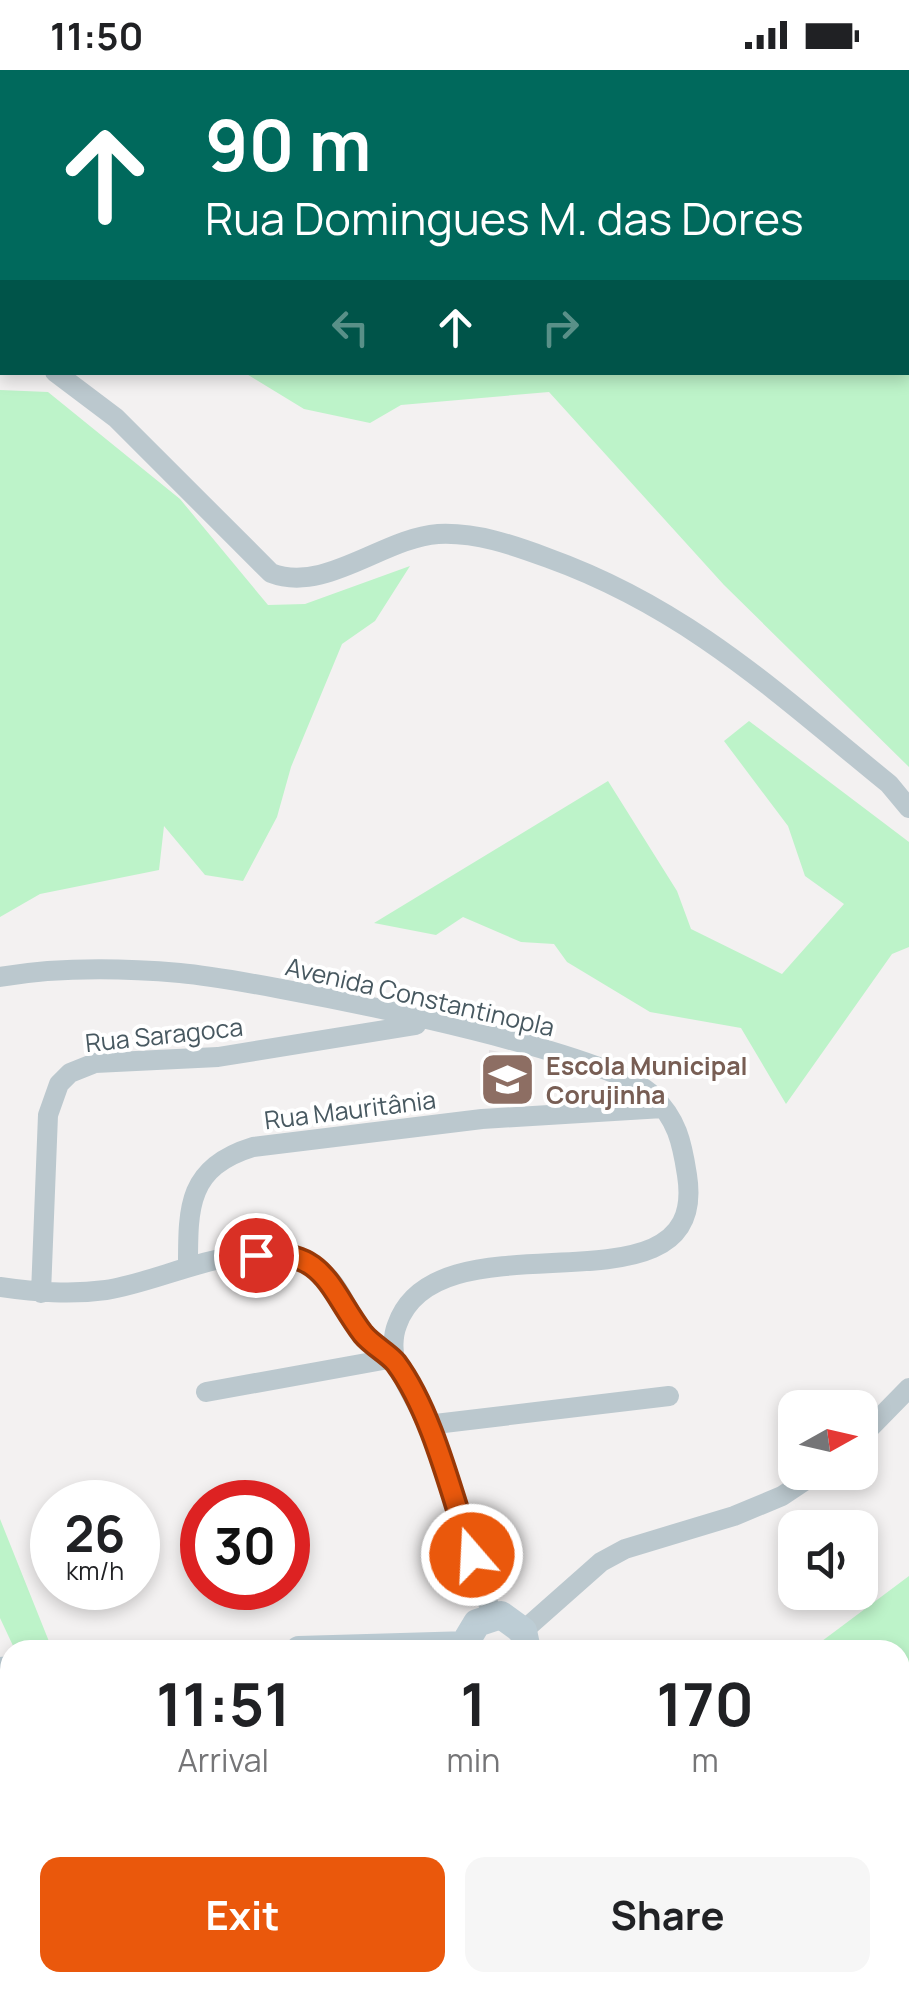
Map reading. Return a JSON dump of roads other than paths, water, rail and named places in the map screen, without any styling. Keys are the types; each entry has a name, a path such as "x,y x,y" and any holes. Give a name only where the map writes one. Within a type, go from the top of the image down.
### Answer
{"street":[{"path":"59,375 130,431 270,573 287,580 309,577 433,534 462,534 507,543 575,568 649,601 721,648 889,784 909,808"},
{"name":"Avenida Constantinopla","path":"0,977 32,972 182,973 289,990 600,1067 650,1092 680,1129 689,1188 682,1218 668,1240 638,1257 456,1271 415,1298 400,1318 392,1359"},
{"name":"Rua Saragoca","path":"41,1293 48,1116 52,1096 70,1073 95,1062 218,1057 428,1023"},
{"name":"Rua Mauritânia","path":"188,1266 188,1218 196,1189 212,1167 231,1154 252,1147 482,1119 663,1108"},
{"path":"0,1287 41,1293 122,1287 188,1266 275,1253 315,1266 337,1289 364,1335 392,1359 427,1425 492,1615"},
{"path":"206,1392 392,1359"},
{"path":"878,1420 909,1388"},
{"path":"427,1425 668,1396"},
{"path":"470,1640 472,1630 492,1615 509,1617 525,1640 601,1562 625,1549 791,1490"}],"place":[{"name":"Escola Municipal Corujinha","path":"507,1080"}]}
